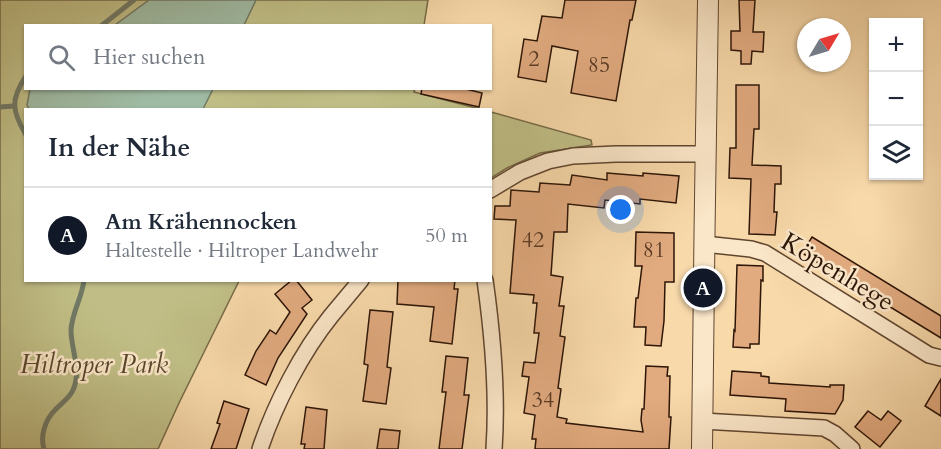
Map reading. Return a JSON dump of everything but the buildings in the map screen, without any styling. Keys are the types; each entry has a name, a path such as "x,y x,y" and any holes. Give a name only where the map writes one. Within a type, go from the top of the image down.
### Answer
{"street":[{"path":"702,449 708,0"},
{"path":"492,189 529,168 573,156 706,154"},
{"name":"Köpenhege","path":"704,244 765,253 929,355 941,358"},
{"path":"260,449 274,413 302,359 330,317 359,282"},
{"path":"485,282 496,381 495,449"},
{"path":"702,421 824,428 835,434 852,449"}],"green space":[{"name":"Hiltroper Park","path":"0,0 428,0 424,24 24,24 24,90 414,90 414,92 476,108 24,108 24,282 239,282 158,449 0,449"},
{"path":"492,112 591,140 592,145 540,153 492,177"}],"shaded area":[{"path":"149,0 256,0 244,24 116,24"},
{"path":"30,90 212,90 204,108 28,108"}],"waterway":[{"path":"104,24 134,0"},
{"path":"24,79 15,99 16,112 24,131"},
{"path":"0,107 14,106"},
{"path":"44,449 43,434 46,423 51,414 69,396 75,382 76,368 71,330 84,282"}],"place":[{"name":"Am Krähennocken","path":"703,288"}]}
